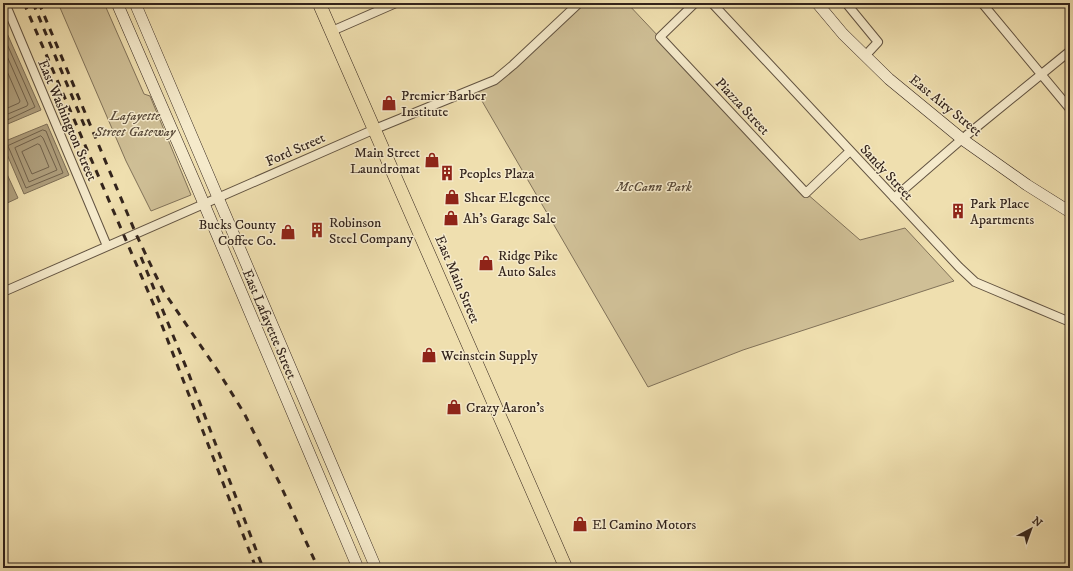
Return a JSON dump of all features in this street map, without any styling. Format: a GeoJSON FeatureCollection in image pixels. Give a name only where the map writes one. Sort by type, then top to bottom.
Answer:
{"type":"FeatureCollection","features":[{"type":"Feature","properties":{"kind":"main road","name":"East Main Street"},"geometry":{"type":"LineString","coordinates":[[319,3],[566,568]]}},
{"type":"Feature","properties":{"kind":"street","name":"East Washington Street"},"geometry":{"type":"LineString","coordinates":[[5,3],[107,246]]}},
{"type":"Feature","properties":{"kind":"street","name":"East Lafayette Street"},"geometry":{"type":"LineString","coordinates":[[117,3],[358,568]]}},
{"type":"Feature","properties":{"kind":"street","name":"East Lafayette Street"},"geometry":{"type":"LineString","coordinates":[[135,3],[376,568]]}},
{"type":"Feature","properties":{"kind":"street"},"geometry":{"type":"LineString","coordinates":[[332,31],[396,3]]}},
{"type":"Feature","properties":{"kind":"street","name":"Ford Street"},"geometry":{"type":"LineString","coordinates":[[3,292],[374,128],[495,80],[580,3]]}},
{"type":"Feature","properties":{"kind":"street","name":"Piazza Street"},"geometry":{"type":"LineString","coordinates":[[695,3],[660,37],[806,193],[850,151]]}},
{"type":"Feature","properties":{"kind":"street","name":"Sandy Street"},"geometry":{"type":"LineString","coordinates":[[712,3],[958,267],[975,282],[1070,322]]}},
{"type":"Feature","properties":{"kind":"street","name":"East Airy Street"},"geometry":{"type":"LineString","coordinates":[[817,3],[843,34],[889,79],[962,139],[1027,185],[1070,212]]}},
{"type":"Feature","properties":{"kind":"street"},"geometry":{"type":"LineString","coordinates":[[846,3],[878,42],[865,56]]}},
{"type":"Feature","properties":{"kind":"street"},"geometry":{"type":"LineString","coordinates":[[982,3],[1070,109]]}},
{"type":"Feature","properties":{"kind":"street"},"geometry":{"type":"LineString","coordinates":[[894,198],[962,139],[1070,51]]}},
{"type":"Feature","properties":{"kind":"green space","name":"Lafayette Street Gateway"},"geometry":{"type":"Polygon","coordinates":[[[58,3],[104,3],[144,94],[150,96],[191,195],[151,211],[126,161],[58,3]]]}},
{"type":"Feature","properties":{"kind":"green space","name":"McCann Park"},"geometry":{"type":"Polygon","coordinates":[[[579,3],[627,3],[806,193],[860,240],[905,228],[954,281],[743,350],[648,387],[475,89],[495,80],[579,3]]]}},
{"type":"Feature","properties":{"kind":"water"},"geometry":{"type":"Polygon","coordinates":[[[6,31],[41,110],[3,126],[3,32],[6,31]]]}},
{"type":"Feature","properties":{"kind":"water"},"geometry":{"type":"Polygon","coordinates":[[[47,124],[69,175],[24,194],[3,142],[47,124]]]}},
{"type":"Feature","properties":{"kind":"water"},"geometry":{"type":"Polygon","coordinates":[[[6,172],[18,198],[3,205],[3,173],[6,172]]]}},
{"type":"Feature","properties":{"kind":"railway"},"geometry":{"type":"LineString","coordinates":[[24,3],[156,310],[256,568]]}},
{"type":"Feature","properties":{"kind":"railway"},"geometry":{"type":"LineString","coordinates":[[33,3],[87,132]]}},
{"type":"Feature","properties":{"kind":"railway"},"geometry":{"type":"LineString","coordinates":[[39,3],[136,234],[155,274],[164,292],[218,371],[244,413],[280,484],[318,568]]}},
{"type":"Feature","properties":{"kind":"railway"},"geometry":{"type":"LineString","coordinates":[[141,257],[188,372],[263,568]]}},
{"type":"Feature","properties":{"kind":"place","name":"Premier Barber Institute"},"geometry":{"type":"Point","coordinates":[389,103]}},
{"type":"Feature","properties":{"kind":"place","name":"Main Street Laundromat"},"geometry":{"type":"Point","coordinates":[432,160]}},
{"type":"Feature","properties":{"kind":"place","name":"Peoples Plaza"},"geometry":{"type":"Point","coordinates":[447,173]}},
{"type":"Feature","properties":{"kind":"place","name":"Shear Elegence"},"geometry":{"type":"Point","coordinates":[452,197]}},
{"type":"Feature","properties":{"kind":"place","name":"Park Place Apartments"},"geometry":{"type":"Point","coordinates":[958,211]}},
{"type":"Feature","properties":{"kind":"place","name":"Ah's Garage Sale"},"geometry":{"type":"Point","coordinates":[451,218]}},
{"type":"Feature","properties":{"kind":"place","name":"Robinson Steel Company"},"geometry":{"type":"Point","coordinates":[317,230]}},
{"type":"Feature","properties":{"kind":"place","name":"Bucks County Coffee Co."},"geometry":{"type":"Point","coordinates":[288,232]}},
{"type":"Feature","properties":{"kind":"place","name":"Ridge Pike Auto Sales"},"geometry":{"type":"Point","coordinates":[486,263]}},
{"type":"Feature","properties":{"kind":"place","name":"Weinstein Supply"},"geometry":{"type":"Point","coordinates":[429,355]}},
{"type":"Feature","properties":{"kind":"place","name":"Crazy Aaron's"},"geometry":{"type":"Point","coordinates":[454,407]}},
{"type":"Feature","properties":{"kind":"place","name":"El Camino Motors"},"geometry":{"type":"Point","coordinates":[580,524]}}]}
